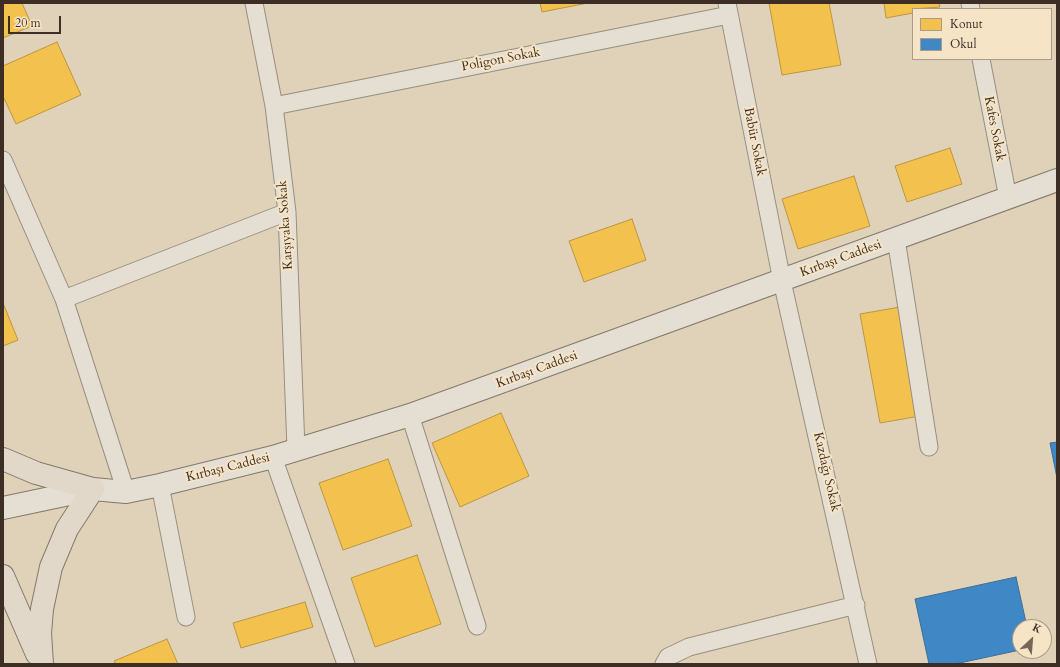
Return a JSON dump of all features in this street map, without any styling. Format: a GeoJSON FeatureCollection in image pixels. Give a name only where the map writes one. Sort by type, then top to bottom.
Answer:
{"type":"FeatureCollection","features":[{"type":"Feature","properties":{"kind":"main road"},"geometry":{"type":"LineString","coordinates":[[3,459],[36,473],[93,489],[67,529],[51,567],[42,609],[40,633],[42,664]]}},
{"type":"Feature","properties":{"kind":"main road"},"geometry":{"type":"LineString","coordinates":[[3,576],[42,664]]}},
{"type":"Feature","properties":{"kind":"street","name":"Karşıyaka Sokak"},"geometry":{"type":"LineString","coordinates":[[254,3],[274,106],[287,212],[296,449]]}},
{"type":"Feature","properties":{"kind":"street","name":"Poligon Sokak"},"geometry":{"type":"LineString","coordinates":[[274,106],[728,9]]}},
{"type":"Feature","properties":{"kind":"street","name":"Babür Sokak"},"geometry":{"type":"LineString","coordinates":[[728,9],[782,281]]}},
{"type":"Feature","properties":{"kind":"street","name":"Kafes Sokak"},"geometry":{"type":"LineString","coordinates":[[981,60],[1008,198]]}},
{"type":"Feature","properties":{"kind":"street"},"geometry":{"type":"LineString","coordinates":[[3,160],[64,298],[126,492]]}},
{"type":"Feature","properties":{"kind":"street","name":"Kırbaşı Caddesi"},"geometry":{"type":"LineString","coordinates":[[3,508],[93,489],[126,492],[160,485],[273,456],[410,415],[1057,180]]}},
{"type":"Feature","properties":{"kind":"street"},"geometry":{"type":"LineString","coordinates":[[64,298],[287,212]]}},
{"type":"Feature","properties":{"kind":"street"},"geometry":{"type":"LineString","coordinates":[[896,239],[929,447]]}},
{"type":"Feature","properties":{"kind":"street","name":"Kazdağı Sokak"},"geometry":{"type":"LineString","coordinates":[[782,281],[856,605],[868,664]]}},
{"type":"Feature","properties":{"kind":"street"},"geometry":{"type":"LineString","coordinates":[[410,415],[477,626]]}},
{"type":"Feature","properties":{"kind":"street"},"geometry":{"type":"LineString","coordinates":[[273,456],[346,664]]}},
{"type":"Feature","properties":{"kind":"street"},"geometry":{"type":"LineString","coordinates":[[160,485],[186,617]]}},
{"type":"Feature","properties":{"kind":"street"},"geometry":{"type":"LineString","coordinates":[[664,664],[668,657],[689,647],[856,605]]}},
{"type":"Feature","properties":{"kind":"building: Konut"},"geometry":{"type":"Polygon","coordinates":[[[3,3],[22,3],[32,26],[3,38],[3,3]]]}},
{"type":"Feature","properties":{"kind":"building: Konut"},"geometry":{"type":"Polygon","coordinates":[[[540,3],[588,3],[542,12],[540,3]]]}},
{"type":"Feature","properties":{"kind":"building: Konut"},"geometry":{"type":"Polygon","coordinates":[[[769,3],[829,3],[841,65],[782,75],[769,3]]]}},
{"type":"Feature","properties":{"kind":"building: Konut"},"geometry":{"type":"Polygon","coordinates":[[[884,3],[939,3],[940,7],[912,8],[912,13],[886,18],[884,3]]]}},
{"type":"Feature","properties":{"kind":"building: Konut"},"geometry":{"type":"Polygon","coordinates":[[[57,42],[81,95],[16,124],[3,96],[3,66],[57,42]]]}},
{"type":"Feature","properties":{"kind":"building: Konut"},"geometry":{"type":"Polygon","coordinates":[[[950,148],[962,184],[907,202],[895,166],[950,148]]]}},
{"type":"Feature","properties":{"kind":"building: Konut"},"geometry":{"type":"Polygon","coordinates":[[[854,176],[870,226],[798,249],[782,199],[854,176]]]}},
{"type":"Feature","properties":{"kind":"building: Konut"},"geometry":{"type":"Polygon","coordinates":[[[632,219],[646,260],[584,282],[569,241],[632,219]]]}},
{"type":"Feature","properties":{"kind":"building: Konut"},"geometry":{"type":"Polygon","coordinates":[[[3,303],[18,340],[3,346],[3,303]]]}},
{"type":"Feature","properties":{"kind":"building: Konut"},"geometry":{"type":"Polygon","coordinates":[[[900,307],[920,416],[880,423],[860,314],[900,307]]]}},
{"type":"Feature","properties":{"kind":"building: Konut"},"geometry":{"type":"Polygon","coordinates":[[[501,413],[529,476],[460,507],[432,443],[501,413]]]}},
{"type":"Feature","properties":{"kind":"building: Konut"},"geometry":{"type":"Polygon","coordinates":[[[388,459],[412,526],[343,550],[319,483],[388,459]]]}},
{"type":"Feature","properties":{"kind":"building: Konut"},"geometry":{"type":"Polygon","coordinates":[[[417,555],[441,624],[375,647],[351,578],[417,555]]]}},
{"type":"Feature","properties":{"kind":"building: Konut"},"geometry":{"type":"Polygon","coordinates":[[[305,602],[313,627],[241,648],[233,623],[305,602]]]}},
{"type":"Feature","properties":{"kind":"building: Konut"},"geometry":{"type":"Polygon","coordinates":[[[167,639],[178,664],[116,664],[114,661],[167,639]]]}},
{"type":"Feature","properties":{"kind":"building: Okul"},"geometry":{"type":"Polygon","coordinates":[[[1057,442],[1057,478],[1050,443],[1057,442]]]}},
{"type":"Feature","properties":{"kind":"building: Okul"},"geometry":{"type":"Polygon","coordinates":[[[1016,577],[1025,619],[1012,619],[1012,652],[955,664],[929,664],[915,599],[1016,577]]]}}]}
